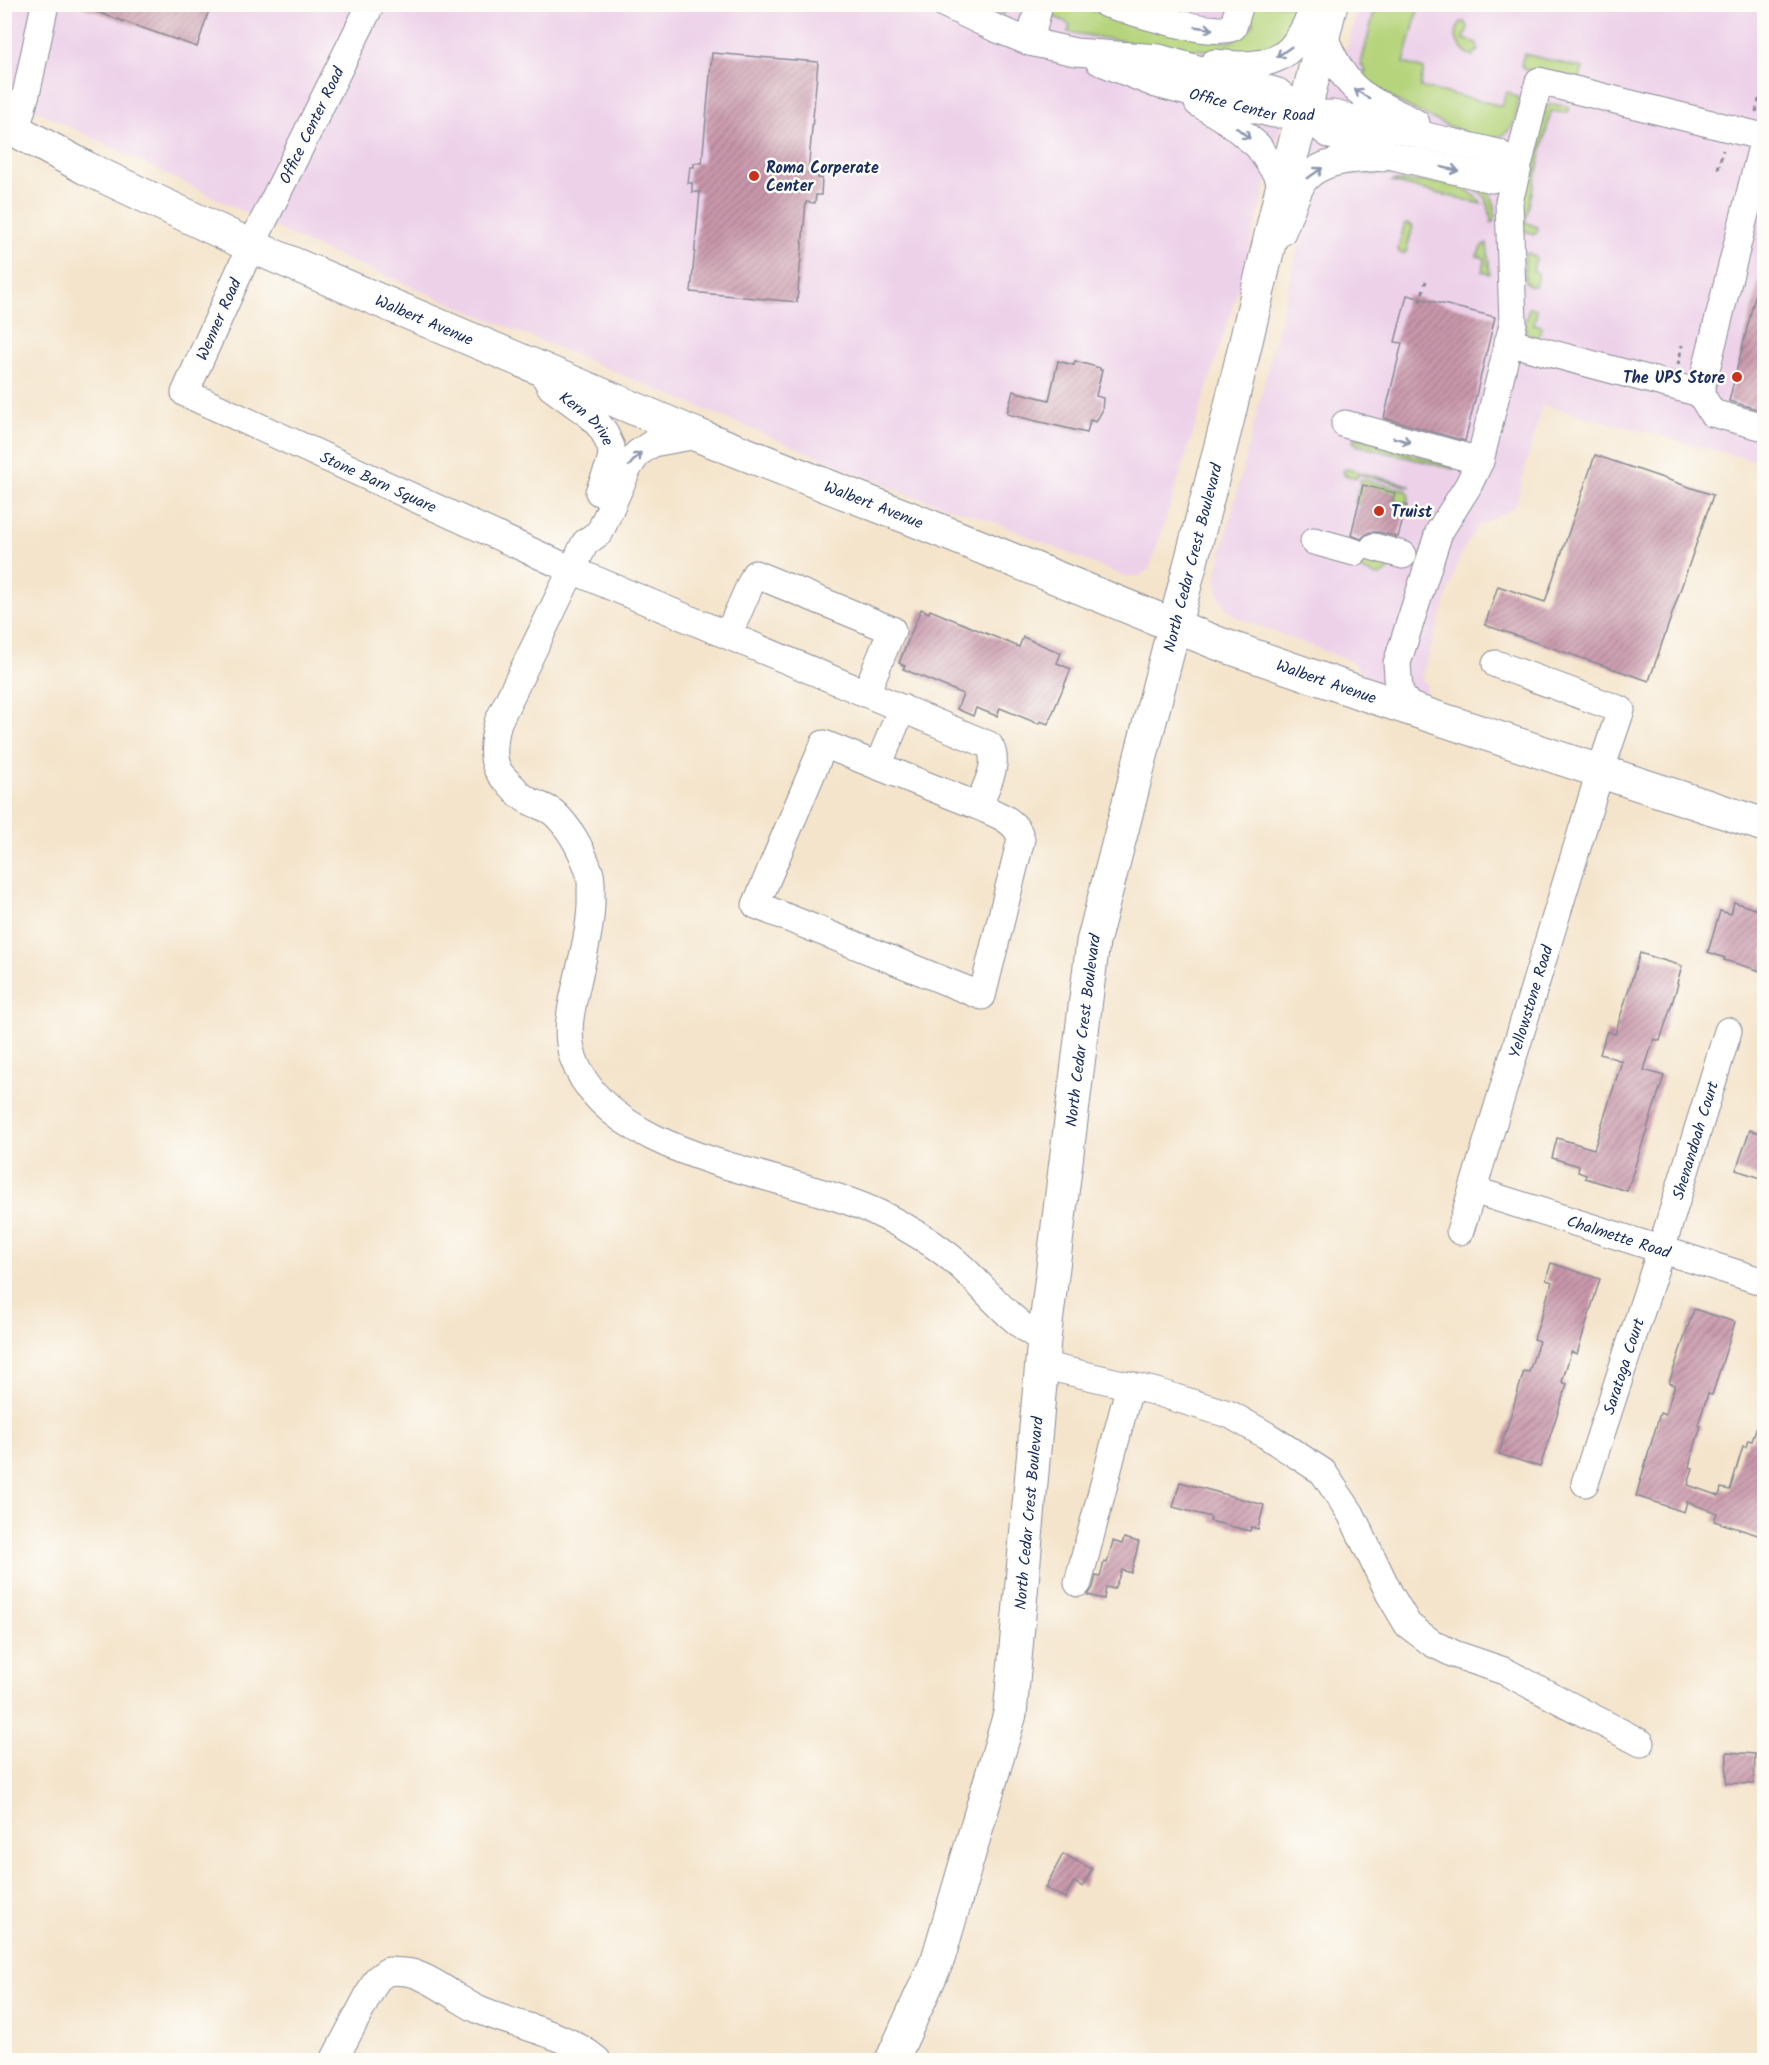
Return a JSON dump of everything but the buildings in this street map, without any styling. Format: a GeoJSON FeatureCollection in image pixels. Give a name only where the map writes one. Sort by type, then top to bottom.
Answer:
{"type":"FeatureCollection","features":[{"type":"Feature","properties":{"kind":"main road","name":"North Cedar Crest Boulevard"},"geometry":{"type":"LineString","coordinates":[[892,2061],[938,1959],[1010,1714],[1043,1353],[1093,942],[1262,280],[1283,184],[1304,113],[1323,14]]}},
{"type":"Feature","properties":{"kind":"main road","name":"Walbert Avenue"},"geometry":{"type":"LineString","coordinates":[[10,127],[86,168],[251,246],[697,435],[912,519],[1217,643],[1358,692],[1764,825]]}},
{"type":"Feature","properties":{"kind":"street"},"geometry":{"type":"LineString","coordinates":[[10,127],[27,90],[45,4]]}},
{"type":"Feature","properties":{"kind":"street","name":"Office Center Road"},"geometry":{"type":"LineString","coordinates":[[251,246],[371,4]]}},
{"type":"Feature","properties":{"kind":"street","name":"Office Center Road"},"geometry":{"type":"LineString","coordinates":[[945,4],[1030,42],[1157,71],[1273,114],[1333,114],[1451,141]]}},
{"type":"Feature","properties":{"kind":"street"},"geometry":{"type":"LineString","coordinates":[[1030,42],[1040,4]]}},
{"type":"Feature","properties":{"kind":"street"},"geometry":{"type":"LineString","coordinates":[[1106,4],[1199,28],[1222,31],[1233,27],[1240,4]]}},
{"type":"Feature","properties":{"kind":"street"},"geometry":{"type":"LineString","coordinates":[[1157,71],[1255,64],[1274,59],[1290,50],[1323,14]]}},
{"type":"Feature","properties":{"kind":"street"},"geometry":{"type":"LineString","coordinates":[[1323,14],[1338,69],[1356,91],[1451,141],[1498,153],[1517,171]]}},
{"type":"Feature","properties":{"kind":"street"},"geometry":{"type":"LineString","coordinates":[[1157,71],[1258,146],[1283,184]]}},
{"type":"Feature","properties":{"kind":"street"},"geometry":{"type":"LineString","coordinates":[[1416,711],[1406,702],[1399,690],[1397,663],[1439,532],[1468,486],[1480,461],[1513,324],[1509,202],[1539,81],[1764,137],[1700,393]]}},
{"type":"Feature","properties":{"kind":"street"},"geometry":{"type":"LineString","coordinates":[[1304,113],[1328,134],[1393,156],[1492,178],[1517,171]]}},
{"type":"Feature","properties":{"kind":"street"},"geometry":{"type":"LineString","coordinates":[[1262,280],[1304,180],[1321,168],[1335,162],[1393,156]]}},
{"type":"Feature","properties":{"kind":"street","name":"Wenner Road"},"geometry":{"type":"LineString","coordinates":[[185,393],[251,246]]}},
{"type":"Feature","properties":{"kind":"street"},"geometry":{"type":"LineString","coordinates":[[1508,342],[1700,393],[1712,413],[1764,427]]}},
{"type":"Feature","properties":{"kind":"street","name":"Kern Drive"},"geometry":{"type":"LineString","coordinates":[[539,368],[551,387],[591,416],[603,430],[612,455],[584,524],[585,543],[498,722],[492,744],[498,771],[524,799],[554,813],[576,842],[591,874],[589,925],[570,1013],[568,1034],[573,1056],[582,1078],[597,1098],[632,1125],[683,1150],[851,1202],[883,1215],[918,1235],[955,1261],[1027,1331],[1043,1353],[1130,1385],[1231,1415],[1266,1435],[1323,1472],[1351,1514],[1389,1593],[1408,1625],[1432,1643],[1454,1654],[1504,1671],[1641,1743]]}},
{"type":"Feature","properties":{"kind":"street","name":"Stone Barn Square"},"geometry":{"type":"LineString","coordinates":[[185,393],[573,570],[989,745],[994,752],[993,768],[978,806]]}},
{"type":"Feature","properties":{"kind":"street"},"geometry":{"type":"LineString","coordinates":[[1345,424],[1480,461]]}},
{"type":"Feature","properties":{"kind":"street","name":"Kern Drive"},"geometry":{"type":"LineString","coordinates":[[585,543],[600,532],[627,468],[638,453],[653,443],[697,435]]}},
{"type":"Feature","properties":{"kind":"street"},"geometry":{"type":"LineString","coordinates":[[1316,537],[1402,560]]}},
{"type":"Feature","properties":{"kind":"street"},"geometry":{"type":"LineString","coordinates":[[728,635],[755,574],[892,630],[866,693]]}},
{"type":"Feature","properties":{"kind":"street"},"geometry":{"type":"LineString","coordinates":[[1358,692],[1397,663]]}},
{"type":"Feature","properties":{"kind":"street","name":"Yellowstone Road"},"geometry":{"type":"LineString","coordinates":[[1460,1231],[1621,710],[1496,664]]}},
{"type":"Feature","properties":{"kind":"street"},"geometry":{"type":"LineString","coordinates":[[878,766],[902,708]]}},
{"type":"Feature","properties":{"kind":"street"},"geometry":{"type":"LineString","coordinates":[[824,744],[978,806],[1011,821],[1019,830],[1021,839],[982,996],[756,905],[824,744]]}},
{"type":"Feature","properties":{"kind":"street","name":"Shenandoah Court"},"geometry":{"type":"LineString","coordinates":[[1661,1250],[1728,1031]]}},
{"type":"Feature","properties":{"kind":"street","name":"Chalmette Road"},"geometry":{"type":"LineString","coordinates":[[1473,1190],[1764,1282]]}},
{"type":"Feature","properties":{"kind":"street","name":"Saratoga Court"},"geometry":{"type":"LineString","coordinates":[[1585,1483],[1661,1250]]}},
{"type":"Feature","properties":{"kind":"street"},"geometry":{"type":"LineString","coordinates":[[1078,1582],[1130,1385]]}},
{"type":"Feature","properties":{"kind":"street"},"geometry":{"type":"LineString","coordinates":[[334,2061],[377,1979],[388,1971],[413,1973],[428,1979],[478,2010],[584,2049],[597,2061]]}},
{"type":"Feature","properties":{"kind":"path"},"geometry":{"type":"LineString","coordinates":[[1718,169],[1723,149]]}},
{"type":"Feature","properties":{"kind":"path"},"geometry":{"type":"LineString","coordinates":[[1420,302],[1426,281]]}},
{"type":"Feature","properties":{"kind":"path"},"geometry":{"type":"LineString","coordinates":[[1678,366],[1683,345]]}},
{"type":"Feature","properties":{"kind":"shaded area"},"geometry":{"type":"Polygon","coordinates":[[[80,4],[1302,5],[1298,21],[1297,63],[1246,264],[1149,569],[1139,576],[1123,576],[987,519],[912,496],[309,244],[5,95],[4,5],[71,5],[78,8],[80,4]]]}},
{"type":"Feature","properties":{"kind":"shaded area"},"geometry":{"type":"Polygon","coordinates":[[[1358,5],[1764,5],[1764,463],[1542,405],[1515,507],[1478,526],[1461,553],[1421,678],[1427,686],[1421,703],[1374,684],[1350,661],[1236,617],[1220,598],[1216,585],[1217,571],[1310,199],[1310,155],[1330,79],[1348,44],[1358,5]]]}},
{"type":"Feature","properties":{"kind":"green space"},"geometry":{"type":"Polygon","coordinates":[[[977,5],[1014,5],[1006,9],[1003,15],[977,5]]]}},
{"type":"Feature","properties":{"kind":"green space"},"geometry":{"type":"Polygon","coordinates":[[[1057,5],[1069,5],[1227,42],[1237,39],[1243,26],[1251,27],[1254,24],[1251,16],[1246,13],[1246,5],[1302,5],[1298,21],[1273,49],[1270,45],[1266,47],[1264,53],[1162,48],[1068,32],[1070,26],[1068,24],[1060,19],[1049,17],[1050,12],[1057,5]]]}},
{"type":"Feature","properties":{"kind":"green space"},"geometry":{"type":"Polygon","coordinates":[[[1376,5],[1419,5],[1404,63],[1424,69],[1420,87],[1502,106],[1506,93],[1509,92],[1518,98],[1516,116],[1508,130],[1502,136],[1495,138],[1483,137],[1450,127],[1368,86],[1359,79],[1366,71],[1361,64],[1376,5]]]}},
{"type":"Feature","properties":{"kind":"green space"},"geometry":{"type":"Polygon","coordinates":[[[1461,22],[1465,22],[1468,27],[1464,39],[1477,43],[1478,50],[1472,56],[1463,50],[1456,37],[1461,22]]]}},
{"type":"Feature","properties":{"kind":"green space"},"geometry":{"type":"Polygon","coordinates":[[[1524,54],[1583,68],[1579,80],[1524,69],[1521,65],[1524,54]]]}},
{"type":"Feature","properties":{"kind":"green space"},"geometry":{"type":"Polygon","coordinates":[[[1551,104],[1567,106],[1569,109],[1566,113],[1551,111],[1525,222],[1537,227],[1538,231],[1534,235],[1522,227],[1520,208],[1546,107],[1551,104]]]}},
{"type":"Feature","properties":{"kind":"green space"},"geometry":{"type":"Polygon","coordinates":[[[1348,169],[1435,177],[1478,185],[1492,197],[1495,220],[1491,223],[1489,207],[1481,193],[1456,182],[1418,177],[1348,173],[1348,169]]]}},
{"type":"Feature","properties":{"kind":"green space"},"geometry":{"type":"Polygon","coordinates":[[[1392,182],[1442,183],[1454,186],[1475,196],[1482,204],[1392,182]]]}},
{"type":"Feature","properties":{"kind":"green space"},"geometry":{"type":"Polygon","coordinates":[[[1407,223],[1413,226],[1406,252],[1403,254],[1398,249],[1404,226],[1407,223]]]}},
{"type":"Feature","properties":{"kind":"green space"},"geometry":{"type":"Polygon","coordinates":[[[1487,244],[1490,274],[1482,272],[1485,258],[1477,256],[1482,246],[1487,244]]]}},
{"type":"Feature","properties":{"kind":"green space"},"geometry":{"type":"Polygon","coordinates":[[[1527,253],[1536,258],[1533,271],[1538,273],[1535,286],[1525,282],[1524,258],[1527,253]]]}},
{"type":"Feature","properties":{"kind":"green space"},"geometry":{"type":"Polygon","coordinates":[[[1529,308],[1537,309],[1534,324],[1542,326],[1537,339],[1526,334],[1525,323],[1529,308]]]}},
{"type":"Feature","properties":{"kind":"green space"},"geometry":{"type":"Polygon","coordinates":[[[1355,437],[1456,467],[1453,469],[1357,445],[1353,441],[1355,437]]]}},
{"type":"Feature","properties":{"kind":"green space"},"geometry":{"type":"Polygon","coordinates":[[[1347,469],[1411,487],[1358,474],[1357,478],[1344,475],[1343,470],[1347,469]]]}},
{"type":"Feature","properties":{"kind":"green space"},"geometry":{"type":"Polygon","coordinates":[[[1361,479],[1406,490],[1409,494],[1407,505],[1393,502],[1395,493],[1364,485],[1359,504],[1355,503],[1361,479]]]}},
{"type":"Feature","properties":{"kind":"green space"},"geometry":{"type":"Polygon","coordinates":[[[1325,549],[1386,565],[1389,570],[1381,576],[1374,575],[1324,554],[1325,549]]]}},
{"type":"Feature","properties":{"kind":"place","name":"Roma Corperate Center"},"geometry":{"type":"Point","coordinates":[754,176]}},
{"type":"Feature","properties":{"kind":"place","name":"The UPS Store"},"geometry":{"type":"Point","coordinates":[1737,377]}},
{"type":"Feature","properties":{"kind":"place","name":"Truist"},"geometry":{"type":"Point","coordinates":[1379,511]}}]}
